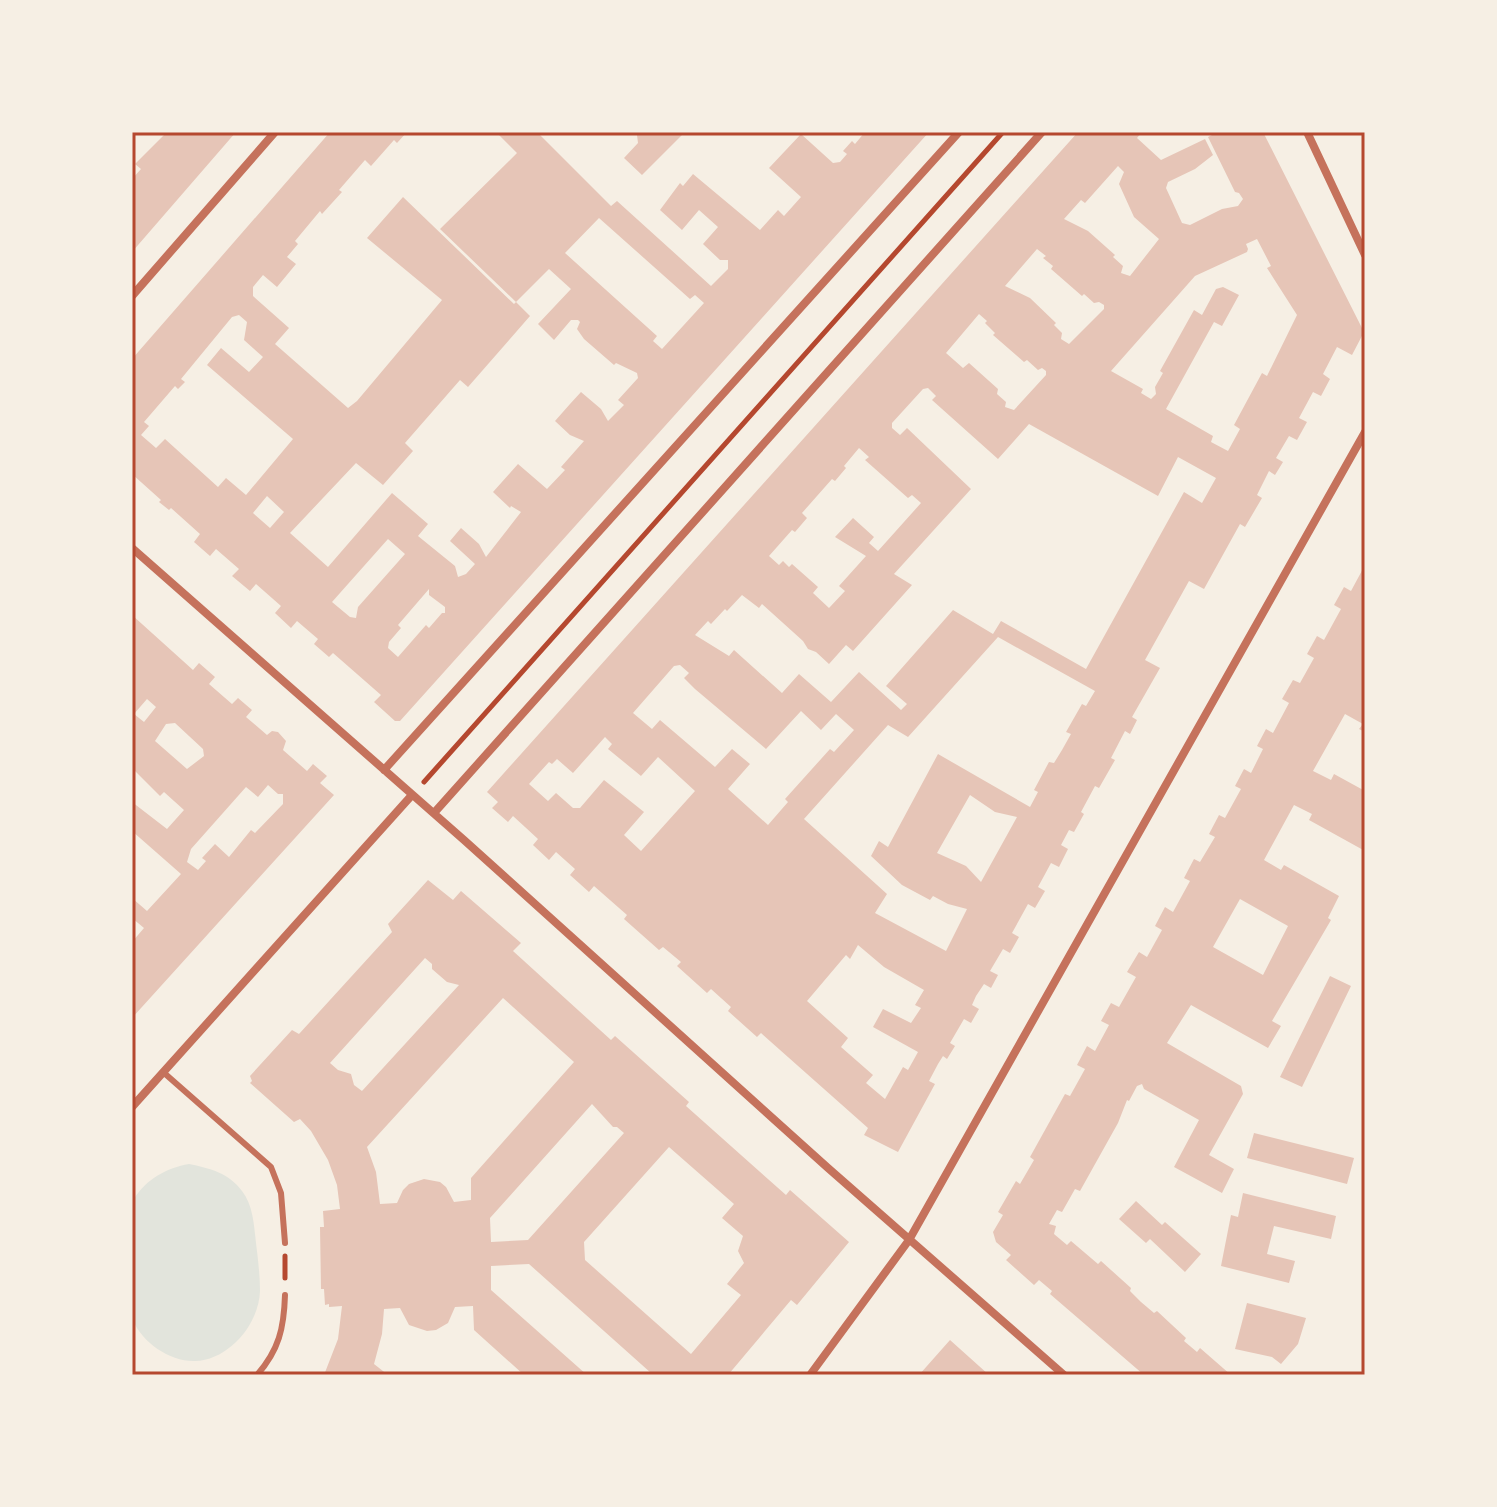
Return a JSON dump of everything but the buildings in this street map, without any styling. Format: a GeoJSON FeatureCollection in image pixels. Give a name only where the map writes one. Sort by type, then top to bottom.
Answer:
{"type":"FeatureCollection","features":[{"type":"Feature","properties":{"kind":"street"},"geometry":{"type":"LineString","coordinates":[[132,296],[275,132]]}},
{"type":"Feature","properties":{"kind":"street"},"geometry":{"type":"LineString","coordinates":[[384,770],[959,132]]}},
{"type":"Feature","properties":{"kind":"street"},"geometry":{"type":"LineString","coordinates":[[434,813],[1042,132]]}},
{"type":"Feature","properties":{"kind":"street"},"geometry":{"type":"LineString","coordinates":[[1307,132],[1365,255]]}},
{"type":"Feature","properties":{"kind":"street"},"geometry":{"type":"LineString","coordinates":[[810,1375],[909,1240],[1365,432]]}},
{"type":"Feature","properties":{"kind":"street"},"geometry":{"type":"LineString","coordinates":[[132,548],[1064,1375]]}},
{"type":"Feature","properties":{"kind":"street"},"geometry":{"type":"LineString","coordinates":[[132,1107],[412,795]]}},
{"type":"Feature","properties":{"kind":"lane"},"geometry":{"type":"LineString","coordinates":[[163,1072],[271,1167],[281,1193],[285,1243]]}},
{"type":"Feature","properties":{"kind":"lane"},"geometry":{"type":"LineString","coordinates":[[257,1375],[270,1360],[280,1340],[285,1295]]}},
{"type":"Feature","properties":{"kind":"path"},"geometry":{"type":"LineString","coordinates":[[412,795],[1003,132]]}},
{"type":"Feature","properties":{"kind":"path"},"geometry":{"type":"LineString","coordinates":[[285,1243],[285,1295]]}},
{"type":"Feature","properties":{"kind":"shaded area"},"geometry":{"type":"Polygon","coordinates":[[[189,1164],[225,1176],[246,1197],[254,1222],[260,1285],[254,1316],[240,1338],[219,1354],[195,1361],[176,1358],[158,1350],[137,1328],[131,1306],[131,1216],[134,1199],[158,1176],[189,1164]]]}}]}
